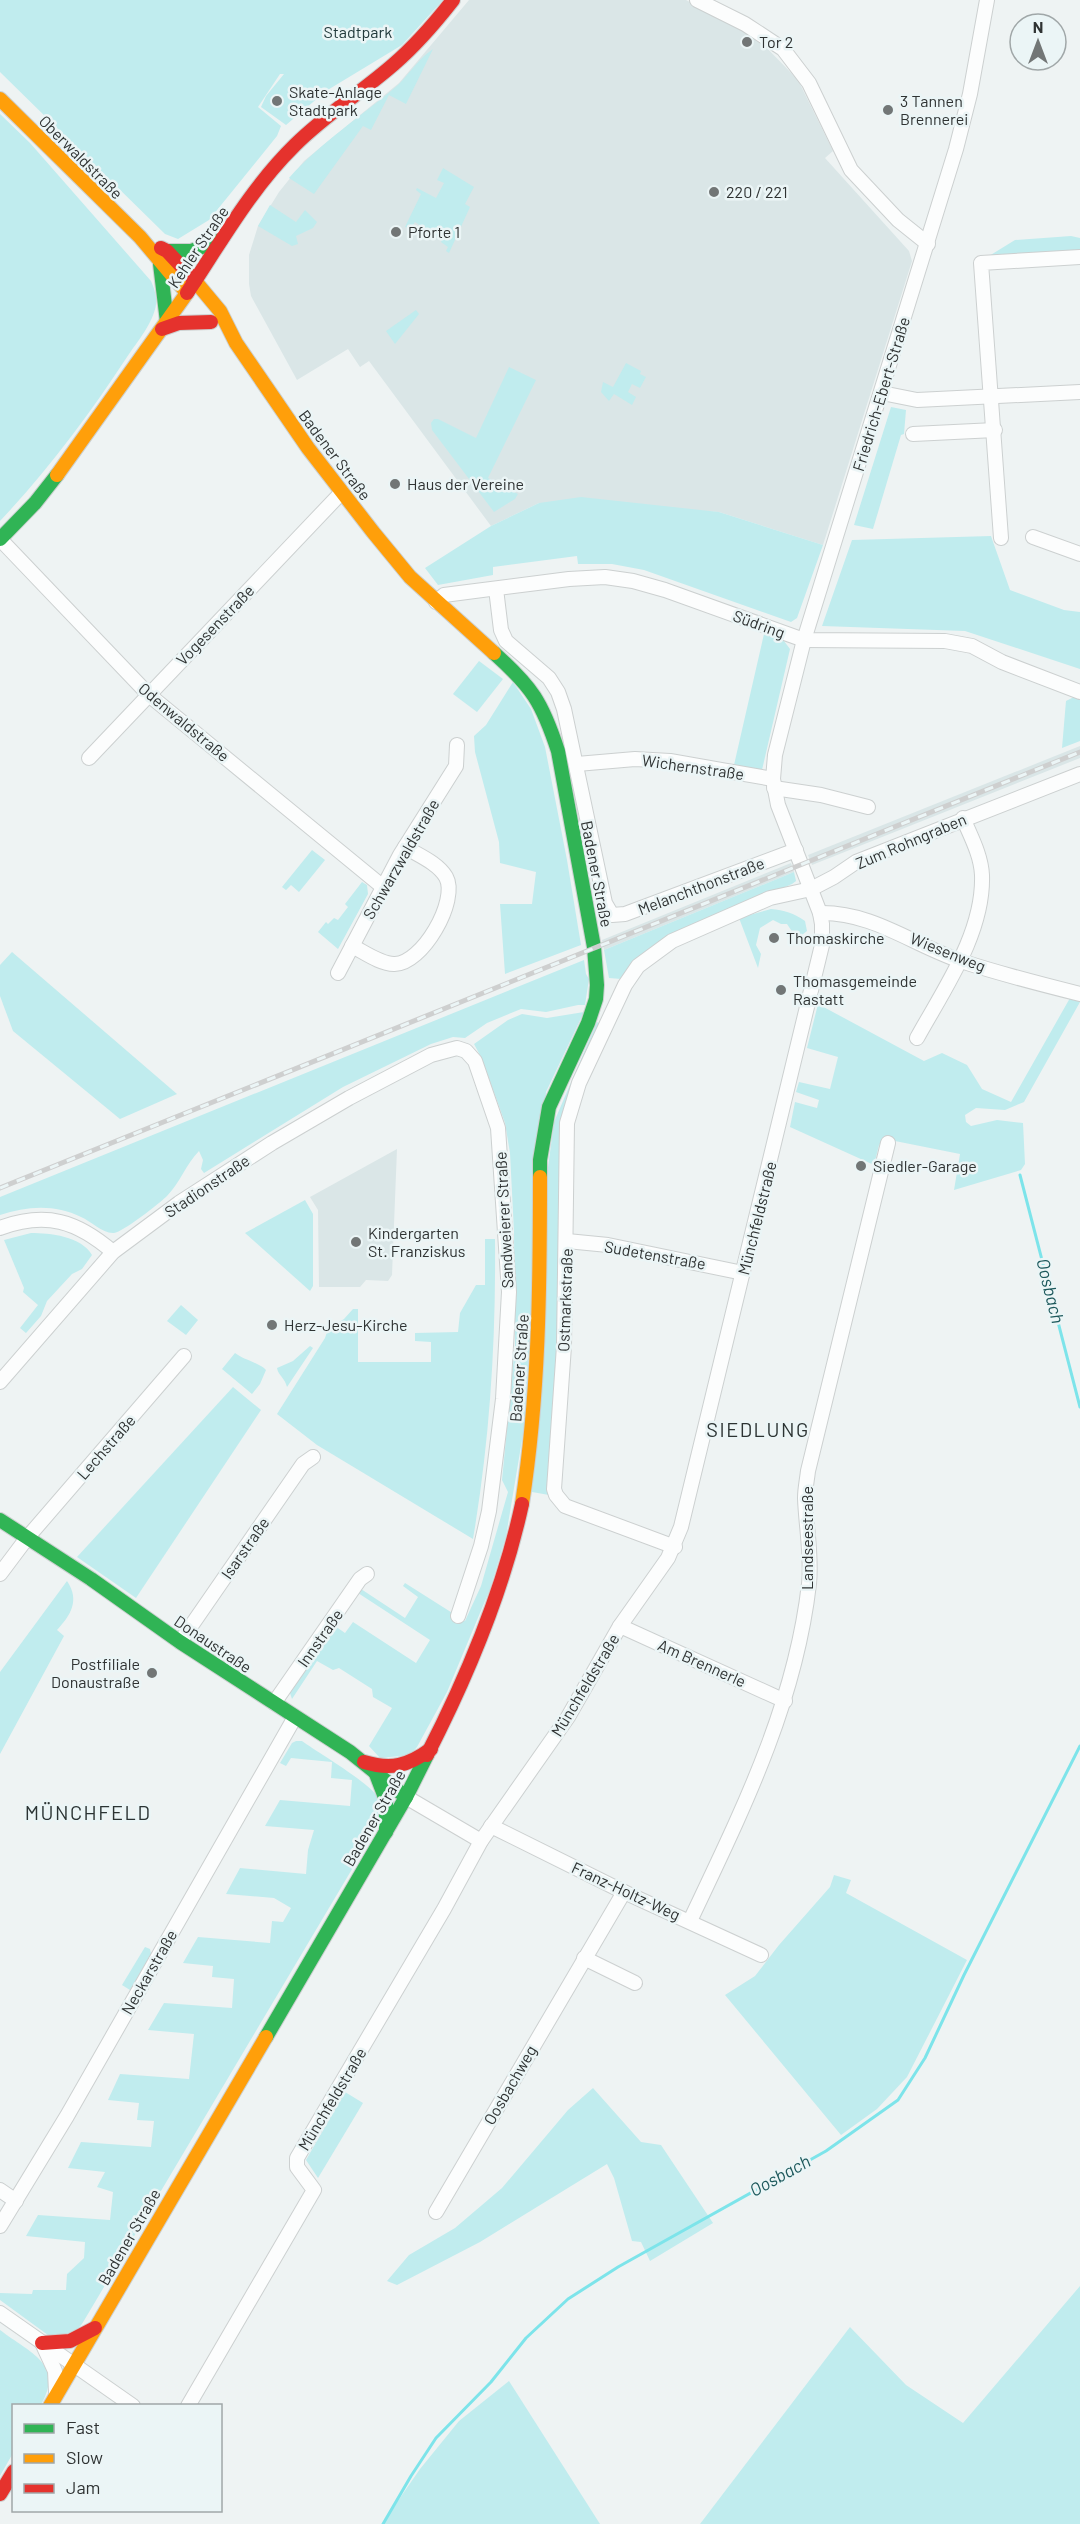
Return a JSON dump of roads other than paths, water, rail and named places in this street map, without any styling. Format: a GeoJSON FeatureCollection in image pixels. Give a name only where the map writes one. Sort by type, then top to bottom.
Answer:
{"type":"FeatureCollection","features":[{"type":"Feature","properties":{"kind":"main road","name":"Kehler Straße"},"geometry":{"type":"LineString","coordinates":[[0,539],[35,503],[72,456],[262,182],[292,147],[319,122],[400,58],[453,0]]}},
{"type":"Feature","properties":{"kind":"main road","name":"Oberwaldstraße"},"geometry":{"type":"LineString","coordinates":[[0,99],[140,237],[195,281]]}},
{"type":"Feature","properties":{"kind":"main road"},"geometry":{"type":"LineString","coordinates":[[213,254],[216,316],[164,326],[164,257],[191,251],[221,240]]}},
{"type":"Feature","properties":{"kind":"main road","name":"Oberwaldstraße"},"geometry":{"type":"LineString","coordinates":[[164,257],[187,293]]}},
{"type":"Feature","properties":{"kind":"main road","name":"Badener Straße"},"geometry":{"type":"LineString","coordinates":[[53,2400],[406,1797],[479,1647],[496,1599],[518,1519],[526,1475],[536,1384],[540,1160],[543,1132],[555,1091],[588,1023],[596,999],[597,985],[594,946],[558,752],[548,720],[534,693],[514,671],[436,603],[408,574],[303,440],[216,316],[195,281]]}},
{"type":"Feature","properties":{"kind":"main road","name":"Badener Straße"},"geometry":{"type":"LineString","coordinates":[[187,293],[216,316]]}},
{"type":"Feature","properties":{"kind":"main road","name":"Donaustraße"},"geometry":{"type":"LineString","coordinates":[[0,1520],[91,1579],[180,1642],[364,1762],[406,1797]]}},
{"type":"Feature","properties":{"kind":"main road"},"geometry":{"type":"LineString","coordinates":[[364,1762],[384,1769],[401,1767],[416,1760],[431,1748]]}},
{"type":"Feature","properties":{"kind":"main road"},"geometry":{"type":"LineString","coordinates":[[375,1772],[386,1800],[386,1832]]}},
{"type":"Feature","properties":{"kind":"main road"},"geometry":{"type":"LineString","coordinates":[[42,2343],[71,2342],[95,2328]]}},
{"type":"Feature","properties":{"kind":"main road"},"geometry":{"type":"LineString","coordinates":[[0,2494],[12,2474]]}},
{"type":"Feature","properties":{"kind":"street"},"geometry":{"type":"LineString","coordinates":[[697,0],[745,24],[783,49],[809,83],[851,170],[898,220],[928,244]]}},
{"type":"Feature","properties":{"kind":"street","name":"Friedrich-Ebert-Straße"},"geometry":{"type":"LineString","coordinates":[[811,889],[778,805],[774,783],[776,755],[804,640],[928,244],[970,94],[987,0]]}},
{"type":"Feature","properties":{"kind":"street"},"geometry":{"type":"LineString","coordinates":[[1001,538],[981,263],[1080,257]]}},
{"type":"Feature","properties":{"kind":"street"},"geometry":{"type":"LineString","coordinates":[[882,393],[917,400],[1080,392]]}},
{"type":"Feature","properties":{"kind":"street"},"geometry":{"type":"LineString","coordinates":[[913,434],[994,430]]}},
{"type":"Feature","properties":{"kind":"street","name":"Vogesenstraße"},"geometry":{"type":"LineString","coordinates":[[89,758],[342,492]]}},
{"type":"Feature","properties":{"kind":"street"},"geometry":{"type":"LineString","coordinates":[[1032,537],[1080,554]]}},
{"type":"Feature","properties":{"kind":"street","name":"Odenwaldstraße"},"geometry":{"type":"LineString","coordinates":[[0,539],[149,695],[383,887]]}},
{"type":"Feature","properties":{"kind":"street","name":"Südring"},"geometry":{"type":"LineString","coordinates":[[436,603],[444,595],[569,579],[605,577],[633,581],[665,590],[804,640],[945,641],[972,646],[1002,662],[1080,693]]}},
{"type":"Feature","properties":{"kind":"street"},"geometry":{"type":"LineString","coordinates":[[496,589],[501,630],[506,640],[549,678],[558,692],[577,764]]}},
{"type":"Feature","properties":{"kind":"street","name":"Schwarzwaldstraße"},"geometry":{"type":"LineString","coordinates":[[338,973],[405,847],[456,766],[457,745]]}},
{"type":"Feature","properties":{"kind":"street","name":"Wichernstraße"},"geometry":{"type":"LineString","coordinates":[[577,764],[635,759],[670,761],[774,783]]}},
{"type":"Feature","properties":{"kind":"street","name":"Melanchthonstraße"},"geometry":{"type":"LineString","coordinates":[[577,764],[608,910],[612,915],[626,914],[795,850]]}},
{"type":"Feature","properties":{"kind":"street","name":"Zum Rohngraben"},"geometry":{"type":"LineString","coordinates":[[625,985],[638,966],[672,941],[770,898],[811,889],[856,862],[963,818],[1080,774]]}},
{"type":"Feature","properties":{"kind":"street"},"geometry":{"type":"LineString","coordinates":[[774,783],[868,807]]}},
{"type":"Feature","properties":{"kind":"street"},"geometry":{"type":"LineString","coordinates":[[917,1038],[959,960],[981,903],[982,874],[979,855],[963,818]]}},
{"type":"Feature","properties":{"kind":"street"},"geometry":{"type":"LineString","coordinates":[[352,946],[384,962],[404,963],[419,951],[438,924],[447,898],[447,878],[441,870],[405,847]]}},
{"type":"Feature","properties":{"kind":"street","name":"Münchfeldstraße"},"geometry":{"type":"LineString","coordinates":[[189,2404],[314,2190],[297,2167],[297,2158],[447,1904],[481,1841],[568,1717],[620,1626],[675,1546],[819,957],[822,930],[820,914],[811,889]]}},
{"type":"Feature","properties":{"kind":"street","name":"Wiesenweg"},"geometry":{"type":"LineString","coordinates":[[820,914],[847,914],[888,927],[959,960],[1079,991]]}},
{"type":"Feature","properties":{"kind":"street","name":"Ostmarkstraße"},"geometry":{"type":"LineString","coordinates":[[625,985],[579,1083],[567,1123],[563,1392],[554,1484],[556,1495],[565,1506],[675,1546]]}},
{"type":"Feature","properties":{"kind":"street","name":"Stadionstraße"},"geometry":{"type":"LineString","coordinates":[[0,1382],[113,1252],[179,1203],[310,1120],[431,1055],[457,1048]]}},
{"type":"Feature","properties":{"kind":"street","name":"Sandweierer Straße"},"geometry":{"type":"LineString","coordinates":[[457,1048],[466,1051],[475,1061],[498,1128],[509,1292],[503,1399],[489,1511],[481,1546],[458,1616]]}},
{"type":"Feature","properties":{"kind":"street","name":"Landseestraße"},"geometry":{"type":"LineString","coordinates":[[690,1921],[756,1780],[784,1701],[798,1645],[809,1583],[810,1558],[805,1498],[808,1471],[888,1143]]}},
{"type":"Feature","properties":{"kind":"street"},"geometry":{"type":"LineString","coordinates":[[0,1228],[16,1222],[38,1219],[56,1220],[77,1226],[96,1237],[113,1252]]}},
{"type":"Feature","properties":{"kind":"street","name":"Sudetenstraße"},"geometry":{"type":"LineString","coordinates":[[567,1241],[629,1249],[743,1273]]}},
{"type":"Feature","properties":{"kind":"street","name":"Lechstraße"},"geometry":{"type":"LineString","coordinates":[[0,1574],[27,1538],[184,1356]]}},
{"type":"Feature","properties":{"kind":"street","name":"Isarstraße"},"geometry":{"type":"LineString","coordinates":[[180,1642],[303,1464],[313,1457]]}},
{"type":"Feature","properties":{"kind":"street","name":"Innstraße"},"geometry":{"type":"LineString","coordinates":[[274,1703],[360,1580],[367,1574]]}},
{"type":"Feature","properties":{"kind":"street","name":"Am Brennerle"},"geometry":{"type":"LineString","coordinates":[[620,1626],[784,1701]]}},
{"type":"Feature","properties":{"kind":"street","name":"Neckarstraße"},"geometry":{"type":"LineString","coordinates":[[0,2226],[295,1717]]}},
{"type":"Feature","properties":{"kind":"street"},"geometry":{"type":"LineString","coordinates":[[406,1797],[481,1841]]}},
{"type":"Feature","properties":{"kind":"street","name":"Franz-Holtz-Weg"},"geometry":{"type":"LineString","coordinates":[[491,1826],[624,1892],[761,1955]]}},
{"type":"Feature","properties":{"kind":"street","name":"Oosbachweg"},"geometry":{"type":"LineString","coordinates":[[436,2212],[624,1892]]}},
{"type":"Feature","properties":{"kind":"street"},"geometry":{"type":"LineString","coordinates":[[584,1958],[634,1983]]}},
{"type":"Feature","properties":{"kind":"street"},"geometry":{"type":"LineString","coordinates":[[0,2190],[16,2201]]}},
{"type":"Feature","properties":{"kind":"street"},"geometry":{"type":"LineString","coordinates":[[0,2313],[130,2404]]}},
{"type":"Feature","properties":{"kind":"street"},"geometry":{"type":"LineString","coordinates":[[42,2343],[55,2370],[53,2400]]}},
{"type":"Feature","properties":{"kind":"waterway","name":"Oosbach"},"geometry":{"type":"LineString","coordinates":[[1020,1175],[1080,1407]]}},
{"type":"Feature","properties":{"kind":"waterway","name":"Oosbach"},"geometry":{"type":"LineString","coordinates":[[383,2524],[436,2438],[491,2382],[526,2338],[568,2299],[618,2267],[826,2151],[898,2100],[925,2058],[964,1975],[1080,1746]]}},
{"type":"Feature","properties":{"kind":"railway"},"geometry":{"type":"LineString","coordinates":[[0,1188],[1080,752]]}},
{"type":"Feature","properties":{"kind":"place","name":"Tor 2"},"geometry":{"type":"Point","coordinates":[747,42]}},
{"type":"Feature","properties":{"kind":"place","name":"Skate-Anlage Stadtpark"},"geometry":{"type":"Point","coordinates":[277,101]}},
{"type":"Feature","properties":{"kind":"place","name":"3 Tannen Brennerei"},"geometry":{"type":"Point","coordinates":[888,110]}},
{"type":"Feature","properties":{"kind":"place","name":"220 / 221"},"geometry":{"type":"Point","coordinates":[714,192]}},
{"type":"Feature","properties":{"kind":"place","name":"Pforte 1"},"geometry":{"type":"Point","coordinates":[396,232]}},
{"type":"Feature","properties":{"kind":"place","name":"Haus der Vereine"},"geometry":{"type":"Point","coordinates":[395,484]}},
{"type":"Feature","properties":{"kind":"place","name":"Thomaskirche"},"geometry":{"type":"Point","coordinates":[774,938]}},
{"type":"Feature","properties":{"kind":"place","name":"Thomasgemeinde Rastatt"},"geometry":{"type":"Point","coordinates":[781,990]}},
{"type":"Feature","properties":{"kind":"place","name":"Siedler-Garage"},"geometry":{"type":"Point","coordinates":[861,1166]}},
{"type":"Feature","properties":{"kind":"place","name":"Kindergarten St. Franziskus"},"geometry":{"type":"Point","coordinates":[356,1242]}},
{"type":"Feature","properties":{"kind":"place","name":"Herz-Jesu-Kirche"},"geometry":{"type":"Point","coordinates":[272,1325]}},
{"type":"Feature","properties":{"kind":"place","name":"Postfiliale Donaustraße"},"geometry":{"type":"Point","coordinates":[152,1673]}},
{"type":"Feature","properties":{"kind":"district","name":"SIEDLUNG"},"geometry":{"type":"Point","coordinates":[758,1430]}},
{"type":"Feature","properties":{"kind":"district","name":"MÜNCHFELD"},"geometry":{"type":"Point","coordinates":[88,1813]}},
{"type":"Feature","properties":{"kind":"park label","name":"Stadtpark"},"geometry":{"type":"Point","coordinates":[358,32]}}]}
